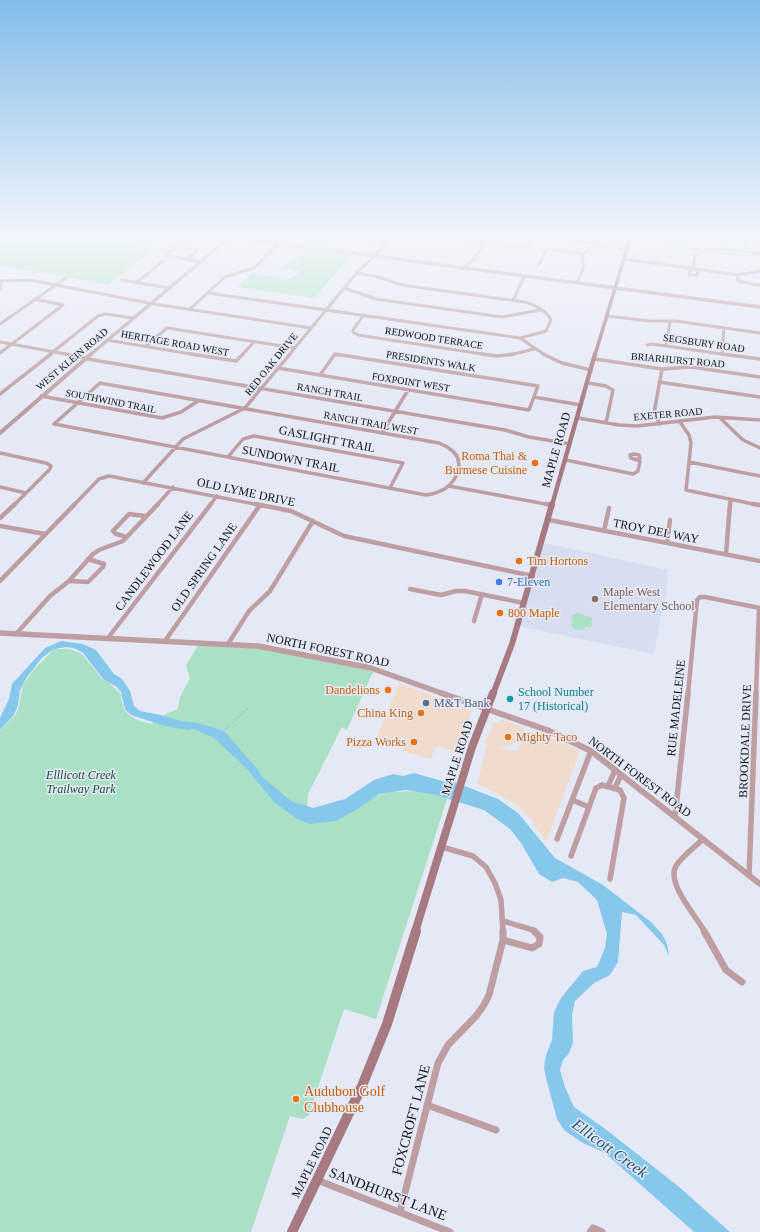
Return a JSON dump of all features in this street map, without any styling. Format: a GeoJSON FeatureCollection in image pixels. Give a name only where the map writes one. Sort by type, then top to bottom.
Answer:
{"type":"FeatureCollection","features":[{"type":"Feature","properties":{"kind":"main road","name":"MAPLE ROAD"},"geometry":{"type":"LineString","coordinates":[[292,1232],[362,1086],[388,1024],[462,780],[487,708],[512,644],[533,576],[613,292]]}},
{"type":"Feature","properties":{"kind":"street"},"geometry":{"type":"LineString","coordinates":[[0,324],[44,292]]}},
{"type":"Feature","properties":{"kind":"street"},"geometry":{"type":"LineString","coordinates":[[95,292],[151,303],[311,328]]}},
{"type":"Feature","properties":{"kind":"street","name":"WEST KLEIN ROAD"},"geometry":{"type":"LineString","coordinates":[[0,433],[41,396],[164,292]]}},
{"type":"Feature","properties":{"kind":"street","name":"RED OAK DRIVE"},"geometry":{"type":"LineString","coordinates":[[143,483],[174,447],[189,436],[244,409],[340,292]]}},
{"type":"Feature","properties":{"kind":"street"},"geometry":{"type":"LineString","coordinates":[[357,292],[376,299],[502,317],[541,310]]}},
{"type":"Feature","properties":{"kind":"street"},"geometry":{"type":"LineString","coordinates":[[190,309],[208,293],[520,338],[547,330],[551,318],[531,303],[457,292]]}},
{"type":"Feature","properties":{"kind":"street"},"geometry":{"type":"LineString","coordinates":[[513,300],[517,292]]}},
{"type":"Feature","properties":{"kind":"street"},"geometry":{"type":"LineString","coordinates":[[649,292],[760,307]]}},
{"type":"Feature","properties":{"kind":"street"},"geometry":{"type":"LineString","coordinates":[[0,353],[63,305],[34,299]]}},
{"type":"Feature","properties":{"kind":"street"},"geometry":{"type":"LineString","coordinates":[[0,394],[99,315],[106,314],[133,318]]}},
{"type":"Feature","properties":{"kind":"street","name":"REDWOOD TERRACE"},"geometry":{"type":"LineString","coordinates":[[363,316],[353,330],[353,332],[358,335],[497,356],[505,356],[534,349]]}},
{"type":"Feature","properties":{"kind":"street"},"geometry":{"type":"LineString","coordinates":[[607,316],[650,321],[670,321],[760,333]]}},
{"type":"Feature","properties":{"kind":"street"},"geometry":{"type":"LineString","coordinates":[[666,346],[670,321]]}},
{"type":"Feature","properties":{"kind":"street"},"geometry":{"type":"LineString","coordinates":[[146,346],[166,328],[295,348]]}},
{"type":"Feature","properties":{"kind":"street"},"geometry":{"type":"LineString","coordinates":[[722,354],[724,328]]}},
{"type":"Feature","properties":{"kind":"street"},"geometry":{"type":"LineString","coordinates":[[520,338],[534,349],[558,363],[591,370]]}},
{"type":"Feature","properties":{"kind":"street","name":"HERITAGE ROAD WEST"},"geometry":{"type":"LineString","coordinates":[[107,340],[236,361],[254,342]]}},
{"type":"Feature","properties":{"kind":"street","name":"RANCH TRAIL"},"geometry":{"type":"LineString","coordinates":[[0,342],[505,430],[530,437],[570,444]]}},
{"type":"Feature","properties":{"kind":"street","name":"SEGSBURY ROAD"},"geometry":{"type":"LineString","coordinates":[[647,345],[652,344],[760,359]]}},
{"type":"Feature","properties":{"kind":"street","name":"PRESIDENTS WALK"},"geometry":{"type":"LineString","coordinates":[[320,375],[335,354],[538,386],[534,398]]}},
{"type":"Feature","properties":{"kind":"street","name":"BRIARHURST ROAD"},"geometry":{"type":"LineString","coordinates":[[595,359],[662,369],[691,367],[760,377]]}},
{"type":"Feature","properties":{"kind":"street","name":"FOXPOINT WEST"},"geometry":{"type":"LineString","coordinates":[[278,368],[530,410],[534,398]]}},
{"type":"Feature","properties":{"kind":"street"},"geometry":{"type":"LineString","coordinates":[[660,424],[654,414],[662,369]]}},
{"type":"Feature","properties":{"kind":"street"},"geometry":{"type":"LineString","coordinates":[[588,382],[606,386],[613,390],[606,423]]}},
{"type":"Feature","properties":{"kind":"street"},"geometry":{"type":"LineString","coordinates":[[659,382],[760,397]]}},
{"type":"Feature","properties":{"kind":"street","name":"RANCH TRAIL WEST"},"geometry":{"type":"LineString","coordinates":[[78,403],[100,383],[438,444],[452,450],[457,455],[460,464],[457,473],[449,486]]}},
{"type":"Feature","properties":{"kind":"street"},"geometry":{"type":"LineString","coordinates":[[382,433],[408,390]]}},
{"type":"Feature","properties":{"kind":"street","name":"SOUTHWIND TRAIL"},"geometry":{"type":"LineString","coordinates":[[41,396],[164,418],[190,407],[198,401]]}},
{"type":"Feature","properties":{"kind":"street"},"geometry":{"type":"LineString","coordinates":[[534,398],[581,405]]}},
{"type":"Feature","properties":{"kind":"street","name":"SUNDOWN TRAIL"},"geometry":{"type":"LineString","coordinates":[[78,403],[54,424],[426,495],[441,492],[449,486]]}},
{"type":"Feature","properties":{"kind":"street"},"geometry":{"type":"LineString","coordinates":[[719,417],[742,441],[760,448]]}},
{"type":"Feature","properties":{"kind":"street","name":"EXETER ROAD"},"geometry":{"type":"LineString","coordinates":[[578,418],[637,426],[719,417],[760,420]]}},
{"type":"Feature","properties":{"kind":"street"},"geometry":{"type":"LineString","coordinates":[[680,422],[690,439],[686,490],[760,505]]}},
{"type":"Feature","properties":{"kind":"street","name":"GASLIGHT TRAIL"},"geometry":{"type":"LineString","coordinates":[[228,457],[243,439],[254,436],[403,463],[390,488]]}},
{"type":"Feature","properties":{"kind":"street"},"geometry":{"type":"LineString","coordinates":[[0,453],[50,464],[50,469],[0,518]]}},
{"type":"Feature","properties":{"kind":"street"},"geometry":{"type":"LineString","coordinates":[[566,460],[633,474],[638,471],[640,461],[638,459]]}},
{"type":"Feature","properties":{"kind":"street"},"geometry":{"type":"LineString","coordinates":[[689,462],[760,476]]}},
{"type":"Feature","properties":{"kind":"street","name":"OLD LYME DRIVE"},"geometry":{"type":"LineString","coordinates":[[45,534],[100,478],[105,476],[173,487],[297,513],[324,528],[344,536],[533,576]]}},
{"type":"Feature","properties":{"kind":"street"},"geometry":{"type":"LineString","coordinates":[[449,486],[553,505]]}},
{"type":"Feature","properties":{"kind":"street"},"geometry":{"type":"LineString","coordinates":[[0,487],[26,493]]}},
{"type":"Feature","properties":{"kind":"street"},"geometry":{"type":"LineString","coordinates":[[16,634],[50,596],[69,581],[95,552],[119,544],[173,487]]}},
{"type":"Feature","properties":{"kind":"street","name":"CANDLEWOOD LANE"},"geometry":{"type":"LineString","coordinates":[[108,638],[217,496]]}},
{"type":"Feature","properties":{"kind":"street"},"geometry":{"type":"LineString","coordinates":[[726,554],[730,499]]}},
{"type":"Feature","properties":{"kind":"street","name":"OLD SPRING LANE"},"geometry":{"type":"LineString","coordinates":[[165,641],[260,505]]}},
{"type":"Feature","properties":{"kind":"street"},"geometry":{"type":"LineString","coordinates":[[604,531],[609,508]]}},
{"type":"Feature","properties":{"kind":"street"},"geometry":{"type":"LineString","coordinates":[[127,537],[116,534],[113,531],[129,514],[145,516]]}},
{"type":"Feature","properties":{"kind":"street","name":"TROY DEL WAY"},"geometry":{"type":"LineString","coordinates":[[549,520],[760,561]]}},
{"type":"Feature","properties":{"kind":"street"},"geometry":{"type":"LineString","coordinates":[[667,543],[670,520]]}},
{"type":"Feature","properties":{"kind":"street"},"geometry":{"type":"LineString","coordinates":[[228,644],[249,611],[270,591],[313,521]]}},
{"type":"Feature","properties":{"kind":"street"},"geometry":{"type":"LineString","coordinates":[[0,526],[45,534]]}},
{"type":"Feature","properties":{"kind":"street"},"geometry":{"type":"LineString","coordinates":[[0,581],[45,534]]}},
{"type":"Feature","properties":{"kind":"street"},"geometry":{"type":"LineString","coordinates":[[69,581],[88,582],[103,567],[104,564],[101,562],[88,559]]}},
{"type":"Feature","properties":{"kind":"street"},"geometry":{"type":"LineString","coordinates":[[410,589],[441,595],[456,591],[482,594],[524,603]]}},
{"type":"Feature","properties":{"kind":"street"},"geometry":{"type":"LineString","coordinates":[[474,621],[482,594]]}},
{"type":"Feature","properties":{"kind":"street","name":"RUE MADELEINE"},"geometry":{"type":"LineString","coordinates":[[676,818],[697,600],[700,597],[705,597],[760,608]]}},
{"type":"Feature","properties":{"kind":"street","name":"BROOKDALE DRIVE"},"geometry":{"type":"LineString","coordinates":[[749,876],[760,608]]}},
{"type":"Feature","properties":{"kind":"street","name":"NORTH FOREST ROAD"},"geometry":{"type":"LineString","coordinates":[[0,633],[258,646],[371,668],[557,734],[591,751],[760,884]]}},
{"type":"Feature","properties":{"kind":"street"},"geometry":{"type":"LineString","coordinates":[[557,839],[591,751]]}},
{"type":"Feature","properties":{"kind":"street"},"geometry":{"type":"LineString","coordinates":[[608,786],[618,772]]}},
{"type":"Feature","properties":{"kind":"street"},"geometry":{"type":"LineString","coordinates":[[615,788],[618,772]]}},
{"type":"Feature","properties":{"kind":"street"},"geometry":{"type":"LineString","coordinates":[[571,856],[596,788],[602,785],[620,790],[624,798],[610,879]]}},
{"type":"Feature","properties":{"kind":"street"},"geometry":{"type":"LineString","coordinates":[[572,800],[589,807]]}},
{"type":"Feature","properties":{"kind":"street"},"geometry":{"type":"LineString","coordinates":[[703,839],[676,866],[674,878],[678,891],[697,918],[726,970],[742,982]]}},
{"type":"Feature","properties":{"kind":"street","name":"FOXCROFT LANE"},"geometry":{"type":"LineString","coordinates":[[400,1212],[434,1073],[441,1056],[457,1034],[476,1016],[489,995],[503,940],[503,908],[499,891],[486,867],[473,856],[442,848]]}},
{"type":"Feature","properties":{"kind":"street"},"geometry":{"type":"LineString","coordinates":[[503,920],[533,930],[540,937],[539,944],[532,948],[503,940]]}},
{"type":"Feature","properties":{"kind":"street"},"geometry":{"type":"LineString","coordinates":[[427,1105],[496,1130]]}},
{"type":"Feature","properties":{"kind":"street","name":"SANDHURST LANE"},"geometry":{"type":"LineString","coordinates":[[317,1180],[450,1232]]}},
{"type":"Feature","properties":{"kind":"street"},"geometry":{"type":"LineString","coordinates":[[590,1232],[592,1228],[602,1232]]}},
{"type":"Feature","properties":{"kind":"shaded area","name":"Maple West Elementary School"},"geometry":{"type":"Polygon","coordinates":[[[545,543],[668,570],[667,587],[654,654],[517,626],[545,543]]]}},
{"type":"Feature","properties":{"kind":"shaded area"},"geometry":{"type":"Polygon","coordinates":[[[399,683],[472,711],[458,752],[436,746],[432,759],[404,752],[399,742],[395,742],[394,744],[376,739],[399,683]]]}},
{"type":"Feature","properties":{"kind":"shaded area"},"geometry":{"type":"Polygon","coordinates":[[[501,719],[524,728],[519,741],[500,749],[518,751],[525,732],[529,733],[530,731],[538,736],[537,738],[548,738],[580,751],[546,842],[531,819],[518,806],[497,793],[477,784],[487,746],[498,748],[488,746],[485,742],[487,736],[489,735],[492,723],[500,723],[501,719]]]}},
{"type":"Feature","properties":{"kind":"green space"},"geometry":{"type":"Polygon","coordinates":[[[275,292],[319,292],[314,298],[275,292]]]}},
{"type":"Feature","properties":{"kind":"green space"},"geometry":{"type":"Polygon","coordinates":[[[577,613],[592,618],[591,628],[585,627],[585,630],[574,629],[571,626],[573,622],[571,616],[577,613]]]}},
{"type":"Feature","properties":{"kind":"green space","name":"Elllicott Creek Trailway Park"},"geometry":{"type":"Polygon","coordinates":[[[198,645],[246,647],[283,652],[374,672],[347,730],[342,727],[308,794],[306,821],[365,803],[381,794],[405,791],[424,792],[447,799],[376,1019],[344,1009],[309,1115],[303,1119],[290,1116],[251,1232],[0,1232],[0,731],[16,714],[23,685],[32,672],[52,651],[58,649],[70,649],[82,654],[102,679],[108,682],[121,694],[126,712],[134,718],[151,724],[166,714],[178,709],[180,697],[190,678],[186,666],[198,645]]]}},
{"type":"Feature","properties":{"kind":"water","name":"Ellicott Creek"},"geometry":{"type":"Polygon","coordinates":[[[61,641],[83,644],[96,650],[114,674],[122,679],[130,691],[134,706],[140,711],[161,715],[180,721],[198,723],[226,733],[259,771],[261,776],[291,801],[313,808],[345,799],[374,780],[393,774],[403,776],[414,773],[446,782],[449,780],[498,799],[518,813],[555,858],[603,885],[651,922],[662,934],[667,944],[669,956],[664,945],[636,915],[622,912],[618,962],[610,975],[594,983],[575,1001],[572,1014],[573,1043],[569,1053],[563,1060],[560,1070],[565,1087],[574,1107],[604,1128],[678,1186],[730,1232],[694,1232],[605,1153],[581,1142],[564,1130],[557,1119],[544,1067],[546,1055],[552,1040],[554,1012],[561,998],[583,971],[597,967],[605,948],[607,934],[597,900],[578,882],[563,878],[552,882],[539,874],[521,843],[510,829],[484,810],[436,795],[406,790],[379,794],[361,807],[336,821],[310,824],[297,819],[274,802],[247,769],[214,738],[194,729],[188,730],[165,726],[131,715],[125,709],[121,692],[117,687],[103,679],[83,653],[76,649],[68,647],[59,648],[51,651],[42,658],[27,677],[20,690],[18,705],[14,715],[0,730],[0,718],[9,699],[12,684],[45,648],[61,641]]]}},
{"type":"Feature","properties":{"kind":"waterway"},"geometry":{"type":"LineString","coordinates":[[232,723],[248,708]]}},
{"type":"Feature","properties":{"kind":"waterway"},"geometry":{"type":"LineString","coordinates":[[222,732],[228,727]]}},
{"type":"Feature","properties":{"kind":"place","name":"Roma Thai & Burmese Cuisine"},"geometry":{"type":"Point","coordinates":[535,463]}},
{"type":"Feature","properties":{"kind":"place","name":"Tim Hortons"},"geometry":{"type":"Point","coordinates":[519,561]}},
{"type":"Feature","properties":{"kind":"place","name":"7-Eleven"},"geometry":{"type":"Point","coordinates":[499,582]}},
{"type":"Feature","properties":{"kind":"place","name":"Maple West Elementary School"},"geometry":{"type":"Point","coordinates":[595,599]}},
{"type":"Feature","properties":{"kind":"place","name":"800 Maple"},"geometry":{"type":"Point","coordinates":[500,613]}},
{"type":"Feature","properties":{"kind":"place","name":"Dandelions"},"geometry":{"type":"Point","coordinates":[388,690]}},
{"type":"Feature","properties":{"kind":"place","name":"School Number 17 (Historical)"},"geometry":{"type":"Point","coordinates":[510,699]}},
{"type":"Feature","properties":{"kind":"place","name":"M&T Bank"},"geometry":{"type":"Point","coordinates":[426,703]}},
{"type":"Feature","properties":{"kind":"place","name":"China King"},"geometry":{"type":"Point","coordinates":[421,713]}},
{"type":"Feature","properties":{"kind":"place","name":"Mighty Taco"},"geometry":{"type":"Point","coordinates":[508,737]}},
{"type":"Feature","properties":{"kind":"place","name":"Pizza Works"},"geometry":{"type":"Point","coordinates":[414,742]}},
{"type":"Feature","properties":{"kind":"place","name":"Audubon Golf Clubhouse"},"geometry":{"type":"Point","coordinates":[296,1099]}}]}
